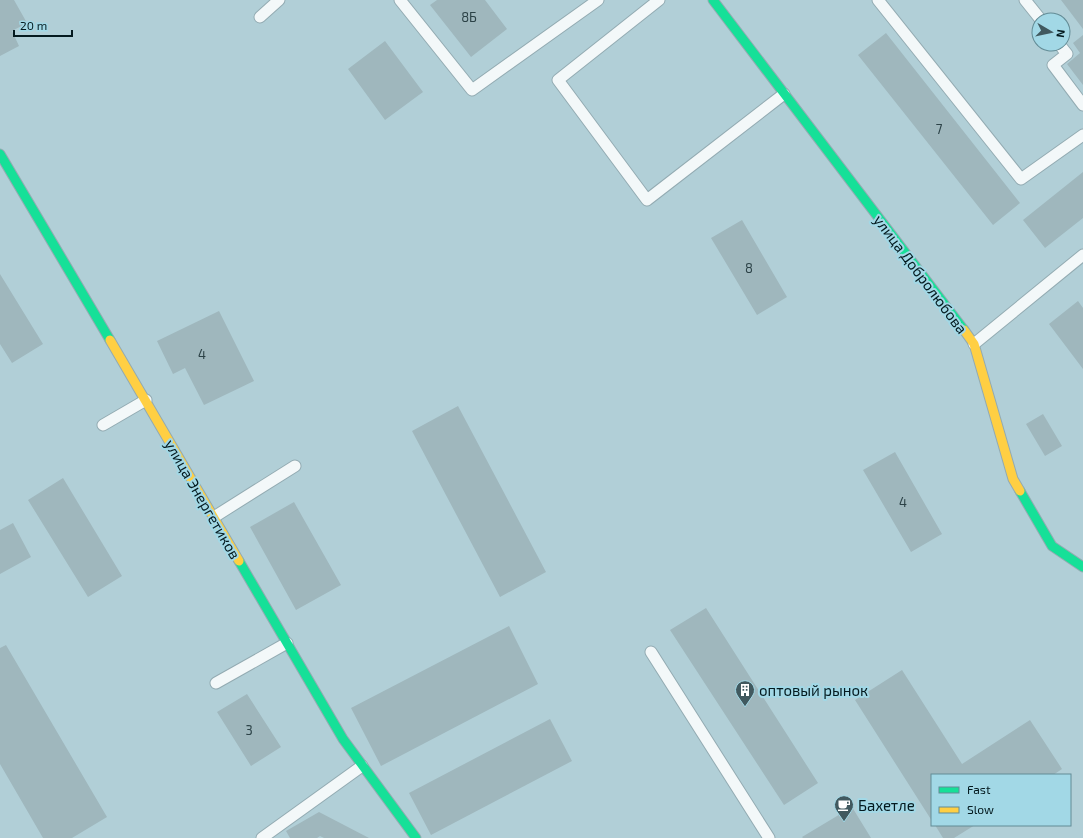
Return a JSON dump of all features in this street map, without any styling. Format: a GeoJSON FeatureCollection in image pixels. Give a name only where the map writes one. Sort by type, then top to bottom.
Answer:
{"type":"FeatureCollection","features":[{"type":"Feature","properties":{"kind":"street","name":"улица Добролюбова"},"geometry":{"type":"LineString","coordinates":[[713,0],[974,344],[1013,479],[1052,546],[1083,567]]}},
{"type":"Feature","properties":{"kind":"street","name":"улица Энергетиков"},"geometry":{"type":"LineString","coordinates":[[0,154],[146,400],[342,739],[416,838]]}},
{"type":"Feature","properties":{"kind":"lane"},"geometry":{"type":"LineString","coordinates":[[260,16],[279,0]]}},
{"type":"Feature","properties":{"kind":"lane"},"geometry":{"type":"LineString","coordinates":[[400,0],[472,90],[598,0]]}},
{"type":"Feature","properties":{"kind":"lane"},"geometry":{"type":"LineString","coordinates":[[659,0],[558,80],[647,200],[784,94]]}},
{"type":"Feature","properties":{"kind":"lane"},"geometry":{"type":"LineString","coordinates":[[878,0],[1021,179],[1083,135]]}},
{"type":"Feature","properties":{"kind":"lane"},"geometry":{"type":"LineString","coordinates":[[1025,0],[1035,12]]}},
{"type":"Feature","properties":{"kind":"lane"},"geometry":{"type":"LineString","coordinates":[[1065,52],[1067,54],[1053,65],[1083,105]]}},
{"type":"Feature","properties":{"kind":"lane"},"geometry":{"type":"LineString","coordinates":[[974,344],[1083,255]]}},
{"type":"Feature","properties":{"kind":"lane"},"geometry":{"type":"LineString","coordinates":[[103,425],[146,400]]}},
{"type":"Feature","properties":{"kind":"lane"},"geometry":{"type":"LineString","coordinates":[[214,518],[295,466]]}},
{"type":"Feature","properties":{"kind":"lane"},"geometry":{"type":"LineString","coordinates":[[216,683],[287,643]]}},
{"type":"Feature","properties":{"kind":"lane"},"geometry":{"type":"LineString","coordinates":[[651,652],[769,838]]}},
{"type":"Feature","properties":{"kind":"lane"},"geometry":{"type":"LineString","coordinates":[[262,838],[362,766]]}},
{"type":"Feature","properties":{"kind":"building"},"geometry":{"type":"Polygon","coordinates":[[[0,0],[14,0],[27,23],[12,31],[19,46],[0,56],[0,0]]]}},
{"type":"Feature","properties":{"kind":"building"},"geometry":{"type":"Polygon","coordinates":[[[437,0],[485,0],[507,29],[471,57],[430,5],[437,0]]]}},
{"type":"Feature","properties":{"kind":"building"},"geometry":{"type":"Polygon","coordinates":[[[1061,0],[1083,0],[1083,29],[1071,12],[1061,0]]]}},
{"type":"Feature","properties":{"kind":"building"},"geometry":{"type":"Polygon","coordinates":[[[886,33],[1020,203],[993,225],[858,55],[886,33]]]}},
{"type":"Feature","properties":{"kind":"building"},"geometry":{"type":"Polygon","coordinates":[[[1083,35],[1083,85],[1067,64],[1080,53],[1073,43],[1083,35]]]}},
{"type":"Feature","properties":{"kind":"building"},"geometry":{"type":"Polygon","coordinates":[[[385,41],[423,92],[385,120],[348,69],[385,41]]]}},
{"type":"Feature","properties":{"kind":"building"},"geometry":{"type":"Polygon","coordinates":[[[1083,172],[1083,218],[1045,248],[1023,220],[1083,172]]]}},
{"type":"Feature","properties":{"kind":"building"},"geometry":{"type":"Polygon","coordinates":[[[742,220],[787,297],[757,315],[711,238],[742,220]]]}},
{"type":"Feature","properties":{"kind":"building"},"geometry":{"type":"Polygon","coordinates":[[[0,274],[43,344],[12,363],[0,344],[0,274]]]}},
{"type":"Feature","properties":{"kind":"building"},"geometry":{"type":"Polygon","coordinates":[[[1078,301],[1083,308],[1083,369],[1049,324],[1078,301]]]}},
{"type":"Feature","properties":{"kind":"building"},"geometry":{"type":"Polygon","coordinates":[[[219,311],[254,381],[204,405],[185,368],[173,374],[157,341],[219,311]]]}},
{"type":"Feature","properties":{"kind":"building"},"geometry":{"type":"Polygon","coordinates":[[[458,406],[546,572],[500,597],[412,431],[458,406]]]}},
{"type":"Feature","properties":{"kind":"building"},"geometry":{"type":"Polygon","coordinates":[[[1043,414],[1062,446],[1045,456],[1026,424],[1043,414]]]}},
{"type":"Feature","properties":{"kind":"building"},"geometry":{"type":"Polygon","coordinates":[[[895,452],[942,534],[911,552],[863,470],[895,452]]]}},
{"type":"Feature","properties":{"kind":"building"},"geometry":{"type":"Polygon","coordinates":[[[63,478],[122,576],[88,597],[28,500],[63,478]]]}},
{"type":"Feature","properties":{"kind":"building"},"geometry":{"type":"Polygon","coordinates":[[[294,502],[341,585],[296,610],[250,527],[294,502]]]}},
{"type":"Feature","properties":{"kind":"building"},"geometry":{"type":"Polygon","coordinates":[[[13,523],[31,557],[0,574],[0,530],[13,523]]]}},
{"type":"Feature","properties":{"kind":"building","name":"оптовый рынок"},"geometry":{"type":"Polygon","coordinates":[[[706,608],[818,783],[784,805],[670,630],[706,608]]]}},
{"type":"Feature","properties":{"kind":"building"},"geometry":{"type":"Polygon","coordinates":[[[509,626],[538,684],[381,766],[351,708],[509,626]]]}},
{"type":"Feature","properties":{"kind":"building"},"geometry":{"type":"Polygon","coordinates":[[[6,645],[107,817],[72,838],[43,838],[0,764],[0,648],[6,645]]]}},
{"type":"Feature","properties":{"kind":"building"},"geometry":{"type":"Polygon","coordinates":[[[902,670],[962,764],[1030,720],[1062,769],[1054,774],[931,774],[931,819],[855,700],[902,670]]]}},
{"type":"Feature","properties":{"kind":"building"},"geometry":{"type":"Polygon","coordinates":[[[247,694],[281,747],[251,766],[217,712],[247,694]]]}},
{"type":"Feature","properties":{"kind":"building"},"geometry":{"type":"Polygon","coordinates":[[[550,719],[572,761],[431,835],[409,793],[550,719]]]}},
{"type":"Feature","properties":{"kind":"building","name":"Бахетле"},"geometry":{"type":"Polygon","coordinates":[[[852,807],[871,838],[802,837],[852,807]]]}},
{"type":"Feature","properties":{"kind":"building"},"geometry":{"type":"Polygon","coordinates":[[[319,812],[369,838],[324,838],[320,836],[317,838],[290,838],[286,831],[319,812]]]}},
{"type":"Feature","properties":{"kind":"building"},"geometry":{"type":"Polygon","coordinates":[[[936,826],[973,826],[954,838],[943,838],[936,826]]]}},
{"type":"Feature","properties":{"kind":"traffic: fast"},"geometry":{"type":"LineString","coordinates":[[713,0],[964,330]]}},
{"type":"Feature","properties":{"kind":"traffic: fast"},"geometry":{"type":"LineString","coordinates":[[0,154],[110,340]]}},
{"type":"Feature","properties":{"kind":"traffic: fast"},"geometry":{"type":"LineString","coordinates":[[1020,491],[1052,546],[1083,567]]}},
{"type":"Feature","properties":{"kind":"traffic: fast"},"geometry":{"type":"LineString","coordinates":[[239,561],[343,739],[416,838]]}},
{"type":"Feature","properties":{"kind":"traffic: slow"},"geometry":{"type":"LineString","coordinates":[[964,330],[974,344],[1013,479],[1020,491]]}},
{"type":"Feature","properties":{"kind":"traffic: slow"},"geometry":{"type":"LineString","coordinates":[[110,340],[239,561]]}},
{"type":"Feature","properties":{"kind":"place","name":"оптовый рынок"},"geometry":{"type":"Point","coordinates":[745,707]}},
{"type":"Feature","properties":{"kind":"place","name":"Бахетле"},"geometry":{"type":"Point","coordinates":[844,822]}}]}
